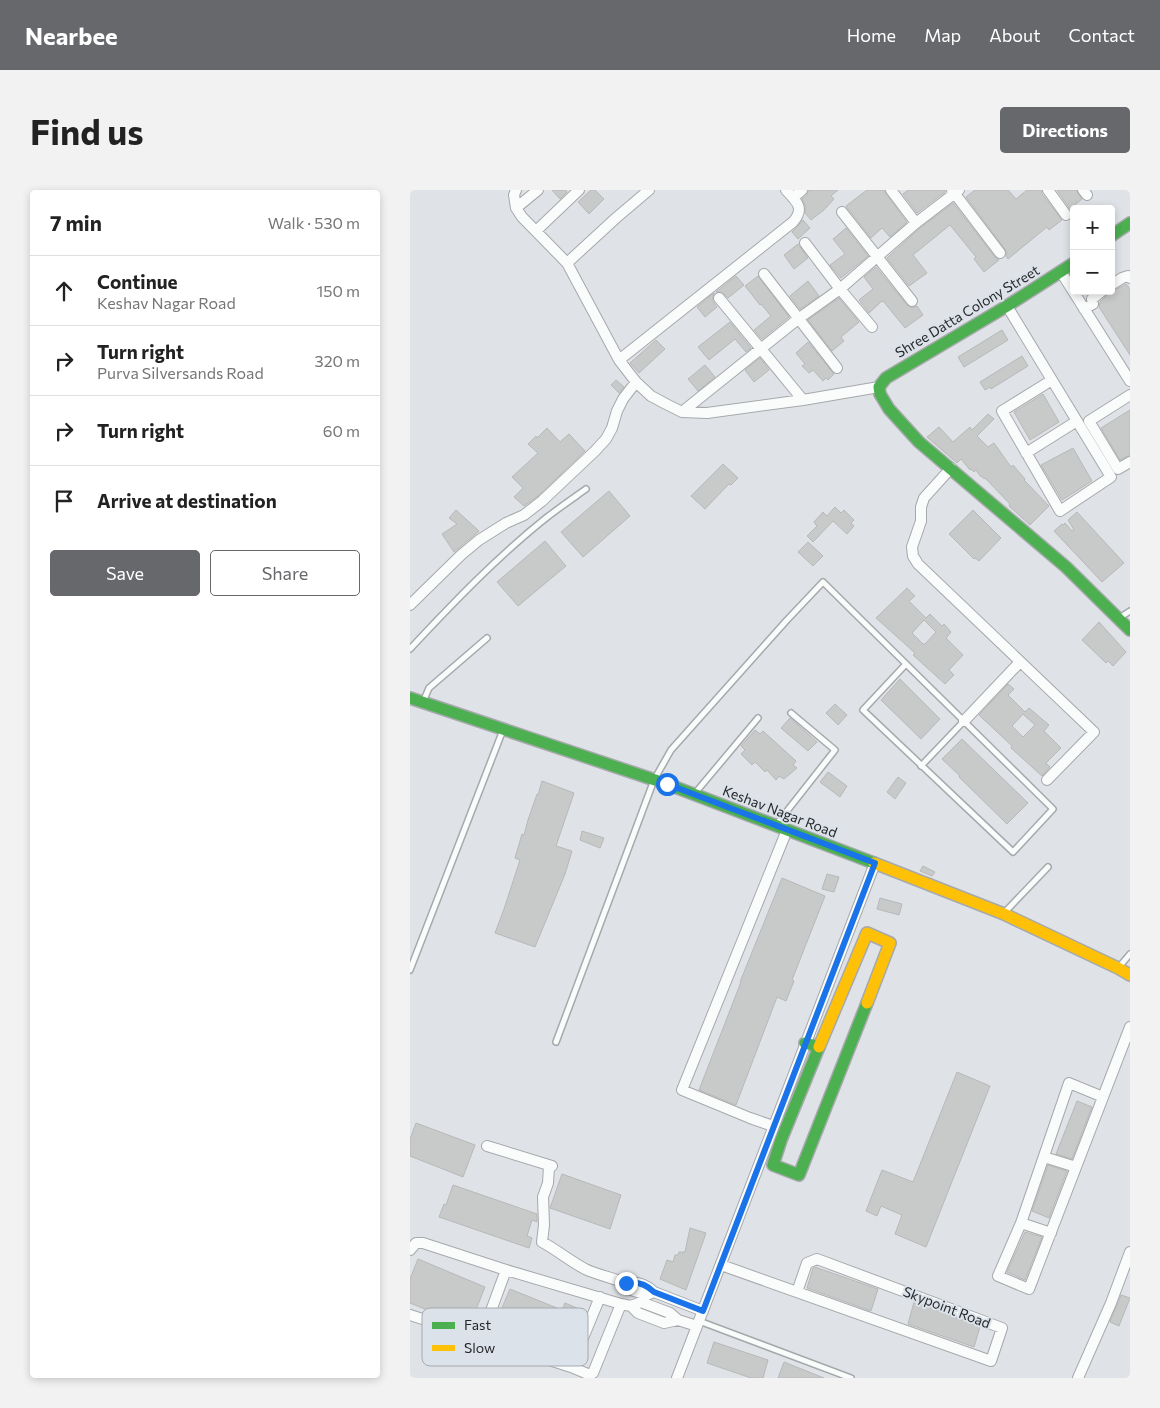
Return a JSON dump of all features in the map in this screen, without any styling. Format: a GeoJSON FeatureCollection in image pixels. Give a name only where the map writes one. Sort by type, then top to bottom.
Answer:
{"type":"FeatureCollection","features":[{"type":"Feature","properties":{"kind":"street"},"geometry":{"type":"LineString","coordinates":[[516,190],[514,195],[516,208],[522,217],[567,263],[620,360],[636,382],[651,396],[682,412],[707,414],[803,400],[879,386],[879,394],[900,423],[918,442],[1066,567],[1130,630]]}},
{"type":"Feature","properties":{"kind":"street"},"geometry":{"type":"LineString","coordinates":[[516,208],[538,190]]}},
{"type":"Feature","properties":{"kind":"street"},"geometry":{"type":"LineString","coordinates":[[536,231],[579,190]]}},
{"type":"Feature","properties":{"kind":"street"},"geometry":{"type":"LineString","coordinates":[[567,263],[649,190]]}},
{"type":"Feature","properties":{"kind":"street"},"geometry":{"type":"LineString","coordinates":[[620,360],[793,222],[799,214],[799,208],[786,190]]}},
{"type":"Feature","properties":{"kind":"street"},"geometry":{"type":"LineString","coordinates":[[793,198],[802,190]]}},
{"type":"Feature","properties":{"kind":"street"},"geometry":{"type":"LineString","coordinates":[[891,190],[916,224]]}},
{"type":"Feature","properties":{"kind":"street"},"geometry":{"type":"LineString","coordinates":[[1048,190],[1066,215]]}},
{"type":"Feature","properties":{"kind":"street"},"geometry":{"type":"LineString","coordinates":[[682,412],[760,348],[840,289],[955,191],[1000,253]]}},
{"type":"Feature","properties":{"kind":"street"},"geometry":{"type":"LineString","coordinates":[[842,212],[912,301]]}},
{"type":"Feature","properties":{"kind":"street"},"geometry":{"type":"LineString","coordinates":[[1115,233],[1130,223]]}},
{"type":"Feature","properties":{"kind":"street"},"geometry":{"type":"LineString","coordinates":[[805,243],[872,327]]}},
{"type":"Feature","properties":{"kind":"street","name":"Shree Datta Colony Street"},"geometry":{"type":"LineString","coordinates":[[879,386],[886,378],[1070,266]]}},
{"type":"Feature","properties":{"kind":"street"},"geometry":{"type":"LineString","coordinates":[[1061,272],[1130,381]]}},
{"type":"Feature","properties":{"kind":"street"},"geometry":{"type":"LineString","coordinates":[[764,274],[837,368]]}},
{"type":"Feature","properties":{"kind":"street"},"geometry":{"type":"LineString","coordinates":[[1115,282],[1128,276],[1130,278]]}},
{"type":"Feature","properties":{"kind":"street"},"geometry":{"type":"LineString","coordinates":[[1084,309],[1093,304],[1092,299],[1097,295]]}},
{"type":"Feature","properties":{"kind":"street"},"geometry":{"type":"LineString","coordinates":[[719,298],[803,400]]}},
{"type":"Feature","properties":{"kind":"street"},"geometry":{"type":"LineString","coordinates":[[1007,306],[1111,477],[1060,511],[1002,411],[1052,380]]}},
{"type":"Feature","properties":{"kind":"street"},"geometry":{"type":"LineString","coordinates":[[410,605],[479,540],[506,523],[524,515],[542,501],[595,451],[606,439],[623,399],[636,382]]}},
{"type":"Feature","properties":{"kind":"street"},"geometry":{"type":"LineString","coordinates":[[1130,395],[1089,421],[1118,469],[1130,462]]}},
{"type":"Feature","properties":{"kind":"street"},"geometry":{"type":"LineString","coordinates":[[1026,454],[1077,421]]}},
{"type":"Feature","properties":{"kind":"street"},"geometry":{"type":"LineString","coordinates":[[951,468],[924,498],[921,507],[921,521],[912,547],[912,556],[918,564],[1094,732],[1047,780]]}},
{"type":"Feature","properties":{"kind":"street"},"geometry":{"type":"LineString","coordinates":[[964,721],[1020,662]]}},
{"type":"Feature","properties":{"kind":"street","name":"Keshav Nagar Road"},"geometry":{"type":"LineString","coordinates":[[410,698],[654,780],[875,863],[1004,914],[1130,975]]}},
{"type":"Feature","properties":{"kind":"street"},"geometry":{"type":"LineString","coordinates":[[773,1126],[682,1090],[787,830]]}},
{"type":"Feature","properties":{"kind":"street"},"geometry":{"type":"LineString","coordinates":[[677,1378],[875,863]]}},
{"type":"Feature","properties":{"kind":"street"},"geometry":{"type":"LineString","coordinates":[[867,934],[890,942],[799,1175],[772,1165],[819,1048],[867,934]]}},
{"type":"Feature","properties":{"kind":"street"},"geometry":{"type":"LineString","coordinates":[[1103,1097],[1069,1084],[1021,1223],[998,1276],[1029,1289],[1130,1027]]}},
{"type":"Feature","properties":{"kind":"street"},"geometry":{"type":"LineString","coordinates":[[805,1042],[819,1048]]}},
{"type":"Feature","properties":{"kind":"street"},"geometry":{"type":"LineString","coordinates":[[487,1146],[552,1166],[549,1167],[548,1183],[543,1197],[544,1225],[542,1242],[587,1270],[626,1283],[631,1290],[647,1295],[654,1292],[700,1319]]}},
{"type":"Feature","properties":{"kind":"street"},"geometry":{"type":"LineString","coordinates":[[1044,1158],[1076,1167]]}},
{"type":"Feature","properties":{"kind":"street"},"geometry":{"type":"LineString","coordinates":[[1021,1223],[1051,1233]]}},
{"type":"Feature","properties":{"kind":"street"},"geometry":{"type":"LineString","coordinates":[[410,1250],[416,1244],[423,1243],[600,1298],[626,1305],[641,1302],[670,1313],[678,1320],[700,1319]]}},
{"type":"Feature","properties":{"kind":"street"},"geometry":{"type":"LineString","coordinates":[[1078,1378],[1111,1303],[1130,1252]]}},
{"type":"Feature","properties":{"kind":"street","name":"Skypoint Road"},"geometry":{"type":"LineString","coordinates":[[721,1265],[991,1361],[1002,1328],[817,1258],[807,1263],[797,1292]]}},
{"type":"Feature","properties":{"kind":"street"},"geometry":{"type":"LineString","coordinates":[[491,1308],[506,1270]]}},
{"type":"Feature","properties":{"kind":"street"},"geometry":{"type":"LineString","coordinates":[[588,1327],[600,1298]]}},
{"type":"Feature","properties":{"kind":"street"},"geometry":{"type":"LineString","coordinates":[[568,1366],[588,1374],[593,1373],[626,1305]]}},
{"type":"Feature","properties":{"kind":"street"},"geometry":{"type":"LineString","coordinates":[[410,1315],[422,1319]]}},
{"type":"Feature","properties":{"kind":"lane"},"geometry":{"type":"LineString","coordinates":[[410,649],[442,614],[498,560],[545,519],[586,489]]}},
{"type":"Feature","properties":{"kind":"lane"},"geometry":{"type":"LineString","coordinates":[[556,1042],[654,780],[671,750],[823,582],[1053,809],[1013,852],[863,710],[906,664]]}},
{"type":"Feature","properties":{"kind":"lane"},"geometry":{"type":"LineString","coordinates":[[1118,619],[1130,611]]}},
{"type":"Feature","properties":{"kind":"lane"},"geometry":{"type":"LineString","coordinates":[[423,703],[429,688],[487,638]]}},
{"type":"Feature","properties":{"kind":"lane"},"geometry":{"type":"LineString","coordinates":[[776,825],[835,750],[791,713]]}},
{"type":"Feature","properties":{"kind":"lane"},"geometry":{"type":"LineString","coordinates":[[694,795],[758,718]]}},
{"type":"Feature","properties":{"kind":"lane"},"geometry":{"type":"LineString","coordinates":[[921,766],[964,721]]}},
{"type":"Feature","properties":{"kind":"lane"},"geometry":{"type":"LineString","coordinates":[[410,970],[503,730]]}},
{"type":"Feature","properties":{"kind":"lane"},"geometry":{"type":"LineString","coordinates":[[1004,914],[1048,867]]}},
{"type":"Feature","properties":{"kind":"lane"},"geometry":{"type":"LineString","coordinates":[[1118,968],[1130,954]]}},
{"type":"Feature","properties":{"kind":"lane"},"geometry":{"type":"LineString","coordinates":[[700,1319],[851,1378]]}},
{"type":"Feature","properties":{"kind":"building"},"geometry":{"type":"Polygon","coordinates":[[[552,190],[566,190],[567,192],[560,199],[552,190]]]}},
{"type":"Feature","properties":{"kind":"building"},"geometry":{"type":"Polygon","coordinates":[[[591,190],[595,190],[604,199],[589,214],[578,202],[591,190]]]}},
{"type":"Feature","properties":{"kind":"building"},"geometry":{"type":"Polygon","coordinates":[[[809,190],[838,190],[831,196],[834,199],[811,220],[805,213],[806,207],[802,199],[809,190]]]}},
{"type":"Feature","properties":{"kind":"building"},"geometry":{"type":"Polygon","coordinates":[[[867,190],[884,190],[907,222],[890,237],[882,228],[871,238],[846,206],[867,190]]]}},
{"type":"Feature","properties":{"kind":"building"},"geometry":{"type":"Polygon","coordinates":[[[908,190],[945,190],[945,192],[917,213],[903,194],[908,190]]]}},
{"type":"Feature","properties":{"kind":"building"},"geometry":{"type":"Polygon","coordinates":[[[975,190],[1008,190],[1016,199],[1027,190],[1041,190],[1062,220],[1049,230],[1047,227],[1008,259],[1005,249],[966,197],[975,190]]]}},
{"type":"Feature","properties":{"kind":"building"},"geometry":{"type":"Polygon","coordinates":[[[1057,190],[1076,190],[1082,199],[1075,205],[1070,205],[1070,209],[1057,190]]]}},
{"type":"Feature","properties":{"kind":"building"},"geometry":{"type":"Polygon","coordinates":[[[953,203],[999,260],[984,272],[974,259],[976,257],[950,225],[913,255],[927,273],[909,286],[887,258],[920,228],[953,203]]]}},
{"type":"Feature","properties":{"kind":"building"},"geometry":{"type":"Polygon","coordinates":[[[803,220],[810,228],[798,239],[792,232],[803,220]]]}},
{"type":"Feature","properties":{"kind":"building"},"geometry":{"type":"Polygon","coordinates":[[[846,228],[868,256],[841,278],[830,265],[845,254],[833,239],[846,228]]]}},
{"type":"Feature","properties":{"kind":"building"},"geometry":{"type":"Polygon","coordinates":[[[798,244],[808,258],[794,269],[784,255],[798,244]]]}},
{"type":"Feature","properties":{"kind":"building"},"geometry":{"type":"Polygon","coordinates":[[[876,267],[907,305],[912,308],[917,306],[923,315],[905,328],[884,302],[882,301],[869,313],[859,300],[873,289],[864,277],[876,267]]]}},
{"type":"Feature","properties":{"kind":"building"},"geometry":{"type":"Polygon","coordinates":[[[736,276],[744,285],[728,298],[722,292],[716,292],[736,276]]]}},
{"type":"Feature","properties":{"kind":"building"},"geometry":{"type":"Polygon","coordinates":[[[758,276],[789,317],[762,339],[754,330],[771,316],[745,286],[758,276]]]}},
{"type":"Feature","properties":{"kind":"building"},"geometry":{"type":"Polygon","coordinates":[[[808,281],[819,296],[800,309],[790,296],[808,281]]]}},
{"type":"Feature","properties":{"kind":"building"},"geometry":{"type":"Polygon","coordinates":[[[1126,284],[1130,289],[1130,355],[1099,307],[1100,302],[1107,295],[1115,295],[1115,290],[1126,284]]]}},
{"type":"Feature","properties":{"kind":"building"},"geometry":{"type":"Polygon","coordinates":[[[714,293],[712,300],[717,307],[705,317],[697,307],[714,293]]]}},
{"type":"Feature","properties":{"kind":"building"},"geometry":{"type":"Polygon","coordinates":[[[839,298],[859,322],[841,337],[844,341],[832,351],[808,320],[839,298]]]}},
{"type":"Feature","properties":{"kind":"building"},"geometry":{"type":"Polygon","coordinates":[[[730,322],[751,348],[746,352],[735,339],[709,360],[698,347],[730,322]]]}},
{"type":"Feature","properties":{"kind":"building"},"geometry":{"type":"Polygon","coordinates":[[[1002,330],[1008,340],[964,367],[958,357],[1002,330]]]}},
{"type":"Feature","properties":{"kind":"building"},"geometry":{"type":"Polygon","coordinates":[[[656,340],[665,349],[639,373],[630,363],[656,340]]]}},
{"type":"Feature","properties":{"kind":"building"},"geometry":{"type":"Polygon","coordinates":[[[808,342],[834,374],[828,380],[826,378],[823,381],[813,370],[809,373],[802,366],[805,364],[796,353],[808,342]]]}},
{"type":"Feature","properties":{"kind":"building"},"geometry":{"type":"Polygon","coordinates":[[[1022,356],[1028,366],[991,389],[990,387],[985,390],[980,382],[1022,356]]]}},
{"type":"Feature","properties":{"kind":"building"},"geometry":{"type":"Polygon","coordinates":[[[760,358],[769,370],[754,382],[745,370],[760,358]]]}},
{"type":"Feature","properties":{"kind":"building"},"geometry":{"type":"Polygon","coordinates":[[[705,365],[715,377],[698,391],[688,379],[705,365]]]}},
{"type":"Feature","properties":{"kind":"building"},"geometry":{"type":"Polygon","coordinates":[[[616,380],[624,387],[619,393],[611,385],[616,380]]]}},
{"type":"Feature","properties":{"kind":"building"},"geometry":{"type":"Polygon","coordinates":[[[1043,394],[1059,422],[1030,440],[1014,412],[1043,394]]]}},
{"type":"Feature","properties":{"kind":"building"},"geometry":{"type":"Polygon","coordinates":[[[1130,410],[1130,455],[1120,460],[1101,428],[1130,410]]]}},
{"type":"Feature","properties":{"kind":"building"},"geometry":{"type":"Polygon","coordinates":[[[988,414],[994,419],[977,436],[988,447],[994,443],[1011,467],[1013,465],[1024,480],[1049,506],[1030,525],[1009,506],[1010,504],[976,470],[974,472],[970,470],[961,459],[957,463],[927,437],[939,427],[953,442],[970,427],[972,430],[988,414]]]}},
{"type":"Feature","properties":{"kind":"building"},"geometry":{"type":"Polygon","coordinates":[[[547,428],[560,442],[569,434],[585,451],[538,496],[524,506],[514,497],[523,488],[512,477],[538,453],[528,444],[547,428]]]}},
{"type":"Feature","properties":{"kind":"building"},"geometry":{"type":"Polygon","coordinates":[[[1073,448],[1092,481],[1062,500],[1041,465],[1073,448]]]}},
{"type":"Feature","properties":{"kind":"building"},"geometry":{"type":"Polygon","coordinates":[[[723,464],[738,478],[731,485],[729,484],[705,509],[691,496],[723,464]]]}},
{"type":"Feature","properties":{"kind":"building"},"geometry":{"type":"Polygon","coordinates":[[[609,491],[630,516],[583,557],[561,532],[609,491]]]}},
{"type":"Feature","properties":{"kind":"building"},"geometry":{"type":"Polygon","coordinates":[[[835,507],[841,513],[844,510],[854,520],[851,523],[854,526],[847,534],[833,521],[813,542],[807,536],[817,526],[814,522],[823,512],[827,516],[835,507]]]}},
{"type":"Feature","properties":{"kind":"building"},"geometry":{"type":"Polygon","coordinates":[[[456,510],[479,531],[454,552],[442,534],[457,524],[449,518],[456,510]]]}},
{"type":"Feature","properties":{"kind":"building"},"geometry":{"type":"Polygon","coordinates":[[[973,510],[1001,538],[979,561],[974,559],[949,534],[973,510]]]}},
{"type":"Feature","properties":{"kind":"building"},"geometry":{"type":"Polygon","coordinates":[[[1077,512],[1124,563],[1102,582],[1054,531],[1065,523],[1072,531],[1074,530],[1068,520],[1077,512]]]}},
{"type":"Feature","properties":{"kind":"building"},"geometry":{"type":"Polygon","coordinates":[[[545,541],[566,566],[518,606],[497,582],[545,541]]]}},
{"type":"Feature","properties":{"kind":"building"},"geometry":{"type":"Polygon","coordinates":[[[808,542],[823,556],[813,566],[798,552],[808,542]]]}},
{"type":"Feature","properties":{"kind":"building"},"geometry":{"type":"Polygon","coordinates":[[[907,588],[915,596],[909,601],[926,618],[930,614],[942,626],[944,624],[951,632],[946,638],[963,655],[949,670],[954,675],[945,684],[913,655],[915,653],[876,618],[907,588]],[[924,620],[912,633],[925,644],[936,632],[924,620]]]}},
{"type":"Feature","properties":{"kind":"building"},"geometry":{"type":"Polygon","coordinates":[[[1099,622],[1126,652],[1113,666],[1108,661],[1106,663],[1082,640],[1099,622]]]}},
{"type":"Feature","properties":{"kind":"building"},"geometry":{"type":"Polygon","coordinates":[[[900,679],[940,719],[921,739],[881,700],[900,679]]]}},
{"type":"Feature","properties":{"kind":"building"},"geometry":{"type":"Polygon","coordinates":[[[1008,684],[1014,689],[1008,695],[1025,712],[1029,708],[1049,725],[1044,731],[1061,748],[1046,763],[1050,767],[1042,776],[979,715],[1008,684]],[[1023,714],[1012,726],[1023,737],[1035,725],[1023,714]]]}},
{"type":"Feature","properties":{"kind":"building"},"geometry":{"type":"Polygon","coordinates":[[[835,704],[847,715],[838,725],[826,713],[835,704]]]}},
{"type":"Feature","properties":{"kind":"building"},"geometry":{"type":"Polygon","coordinates":[[[790,718],[817,742],[808,751],[781,728],[790,718]]]}},
{"type":"Feature","properties":{"kind":"building"},"geometry":{"type":"Polygon","coordinates":[[[755,730],[760,734],[763,731],[796,761],[793,765],[797,768],[784,779],[779,776],[776,780],[767,770],[765,772],[755,762],[752,765],[741,754],[745,750],[741,746],[755,730]]]}},
{"type":"Feature","properties":{"kind":"building"},"geometry":{"type":"Polygon","coordinates":[[[962,739],[1028,803],[1007,824],[942,759],[962,739]]]}},
{"type":"Feature","properties":{"kind":"building"},"geometry":{"type":"Polygon","coordinates":[[[828,772],[847,786],[840,797],[820,782],[828,772]]]}},
{"type":"Feature","properties":{"kind":"building"},"geometry":{"type":"Polygon","coordinates":[[[898,777],[906,783],[895,799],[887,792],[898,777]]]}},
{"type":"Feature","properties":{"kind":"building"},"geometry":{"type":"Polygon","coordinates":[[[542,781],[574,793],[556,846],[572,851],[565,874],[535,947],[495,933],[520,860],[515,858],[522,834],[524,835],[542,781]]]}},
{"type":"Feature","properties":{"kind":"building"},"geometry":{"type":"Polygon","coordinates":[[[582,831],[604,838],[600,848],[580,840],[582,831]]]}},
{"type":"Feature","properties":{"kind":"building"},"geometry":{"type":"Polygon","coordinates":[[[923,866],[935,872],[932,876],[920,871],[923,866]]]}},
{"type":"Feature","properties":{"kind":"building"},"geometry":{"type":"Polygon","coordinates":[[[827,874],[839,877],[834,892],[822,889],[827,874]]]}},
{"type":"Feature","properties":{"kind":"building"},"geometry":{"type":"Polygon","coordinates":[[[782,878],[825,896],[792,980],[794,981],[786,1001],[777,997],[736,1105],[699,1090],[782,878]]]}},
{"type":"Feature","properties":{"kind":"building"},"geometry":{"type":"Polygon","coordinates":[[[880,898],[902,904],[899,915],[877,909],[880,898]]]}},
{"type":"Feature","properties":{"kind":"building"},"geometry":{"type":"Polygon","coordinates":[[[957,1072],[990,1086],[926,1247],[895,1234],[902,1215],[881,1206],[877,1216],[866,1211],[882,1170],[913,1182],[957,1072]]]}},
{"type":"Feature","properties":{"kind":"building"},"geometry":{"type":"Polygon","coordinates":[[[1077,1101],[1092,1107],[1072,1159],[1056,1154],[1077,1101]]]}},
{"type":"Feature","properties":{"kind":"building"},"geometry":{"type":"Polygon","coordinates":[[[416,1123],[475,1145],[463,1177],[410,1156],[410,1139],[416,1123]]]}},
{"type":"Feature","properties":{"kind":"building"},"geometry":{"type":"Polygon","coordinates":[[[1048,1165],[1067,1171],[1049,1218],[1032,1211],[1048,1165]]]}},
{"type":"Feature","properties":{"kind":"building"},"geometry":{"type":"Polygon","coordinates":[[[562,1174],[621,1195],[610,1229],[550,1208],[562,1174]]]}},
{"type":"Feature","properties":{"kind":"building"},"geometry":{"type":"Polygon","coordinates":[[[453,1185],[537,1214],[537,1222],[532,1220],[527,1236],[532,1238],[529,1248],[439,1217],[444,1204],[446,1205],[453,1185]]]}},
{"type":"Feature","properties":{"kind":"building"},"geometry":{"type":"Polygon","coordinates":[[[690,1228],[706,1233],[686,1290],[660,1279],[667,1260],[673,1262],[675,1255],[678,1255],[679,1252],[685,1252],[690,1228]]]}},
{"type":"Feature","properties":{"kind":"building"},"geometry":{"type":"Polygon","coordinates":[[[1025,1232],[1042,1237],[1025,1280],[1007,1272],[1025,1232]]]}},
{"type":"Feature","properties":{"kind":"building"},"geometry":{"type":"Polygon","coordinates":[[[418,1259],[485,1287],[477,1308],[422,1308],[410,1303],[410,1279],[418,1259]]]}},
{"type":"Feature","properties":{"kind":"building"},"geometry":{"type":"Polygon","coordinates":[[[815,1267],[878,1289],[871,1311],[807,1288],[813,1268],[815,1267]]]}},
{"type":"Feature","properties":{"kind":"building"},"geometry":{"type":"Polygon","coordinates":[[[510,1289],[557,1308],[502,1308],[510,1289]]]}},
{"type":"Feature","properties":{"kind":"building"},"geometry":{"type":"Polygon","coordinates":[[[1121,1295],[1130,1298],[1119,1326],[1110,1322],[1121,1295]]]}},
{"type":"Feature","properties":{"kind":"building"},"geometry":{"type":"Polygon","coordinates":[[[914,1302],[980,1327],[974,1347],[908,1324],[914,1302]]]}},
{"type":"Feature","properties":{"kind":"building"},"geometry":{"type":"Polygon","coordinates":[[[565,1303],[577,1308],[563,1308],[565,1303]]]}},
{"type":"Feature","properties":{"kind":"building"},"geometry":{"type":"Polygon","coordinates":[[[714,1342],[768,1360],[763,1378],[751,1378],[707,1363],[714,1342]]]}},
{"type":"Feature","properties":{"kind":"building"},"geometry":{"type":"Polygon","coordinates":[[[784,1362],[824,1378],[778,1378],[784,1362]]]}},
{"type":"Feature","properties":{"kind":"traffic: fast"},"geometry":{"type":"LineString","coordinates":[[1115,233],[1130,223]]}},
{"type":"Feature","properties":{"kind":"traffic: fast"},"geometry":{"type":"LineString","coordinates":[[1070,266],[1007,306],[886,378],[879,387],[880,394],[889,409],[919,442],[1066,567],[1130,630]]}},
{"type":"Feature","properties":{"kind":"traffic: fast"},"geometry":{"type":"LineString","coordinates":[[410,698],[667,784],[874,863]]}},
{"type":"Feature","properties":{"kind":"traffic: fast"},"geometry":{"type":"LineString","coordinates":[[805,1043],[819,1047],[781,1140],[773,1165],[799,1175],[867,1003]]}},
{"type":"Feature","properties":{"kind":"traffic: slow"},"geometry":{"type":"LineString","coordinates":[[874,863],[1004,914],[1130,975]]}},
{"type":"Feature","properties":{"kind":"traffic: slow"},"geometry":{"type":"LineString","coordinates":[[819,1047],[867,933],[890,943],[867,1003]]}},
{"type":"Feature","properties":{"kind":"route"},"geometry":{"type":"LineString","coordinates":[[626,1283],[634,1281],[649,1287],[654,1292],[703,1311],[875,863],[667,784]]}}]}
